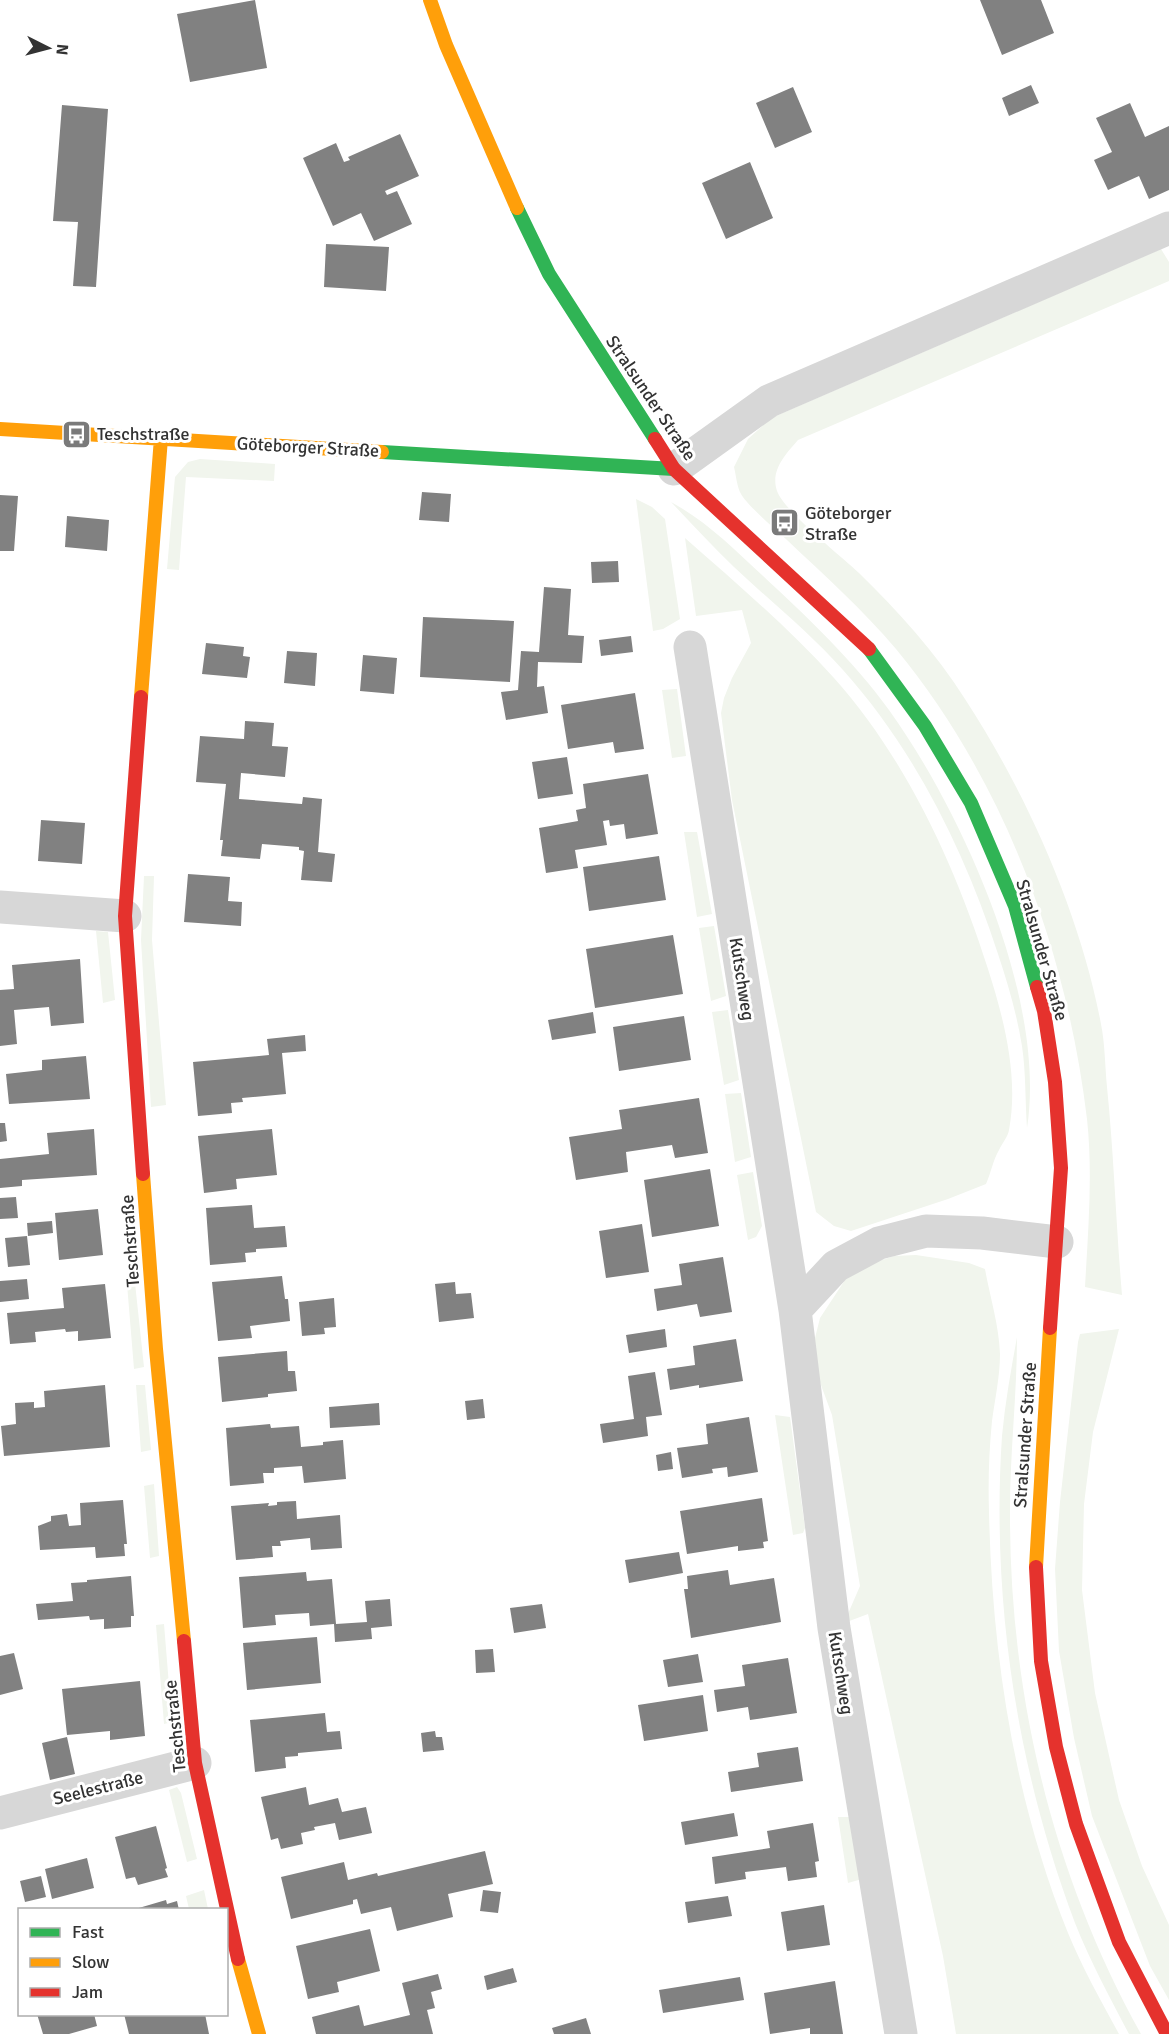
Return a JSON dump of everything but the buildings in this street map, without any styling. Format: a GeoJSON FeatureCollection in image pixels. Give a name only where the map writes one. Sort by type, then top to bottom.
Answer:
{"type":"FeatureCollection","features":[{"type":"Feature","properties":{"kind":"street","name":"Stralsunder Straße"},"geometry":{"type":"LineString","coordinates":[[430,0],[446,45],[504,182],[549,274],[674,469],[867,647],[925,726],[971,803],[1015,906],[1044,1011],[1055,1082],[1061,1168],[1042,1436],[1035,1579],[1041,1661],[1056,1747],[1076,1824],[1119,1942],[1167,2034]]}},
{"type":"Feature","properties":{"kind":"street"},"geometry":{"type":"LineString","coordinates":[[674,469],[769,401],[1169,228]]}},
{"type":"Feature","properties":{"kind":"street","name":"Göteborger Straße"},"geometry":{"type":"LineString","coordinates":[[0,429],[674,469]]}},
{"type":"Feature","properties":{"kind":"street","name":"Teschstraße"},"geometry":{"type":"LineString","coordinates":[[161,438],[125,916],[156,1349],[195,1763],[227,1908]]}},
{"type":"Feature","properties":{"kind":"street","name":"Kutschweg"},"geometry":{"type":"LineString","coordinates":[[690,648],[795,1310],[834,1628],[901,2034]]}},
{"type":"Feature","properties":{"kind":"street"},"geometry":{"type":"LineString","coordinates":[[0,907],[125,916]]}},
{"type":"Feature","properties":{"kind":"street"},"geometry":{"type":"LineString","coordinates":[[795,1310],[836,1266],[879,1243],[926,1231],[982,1233],[1057,1242]]}},
{"type":"Feature","properties":{"kind":"street","name":"Seelestraße"},"geometry":{"type":"LineString","coordinates":[[0,1813],[195,1763]]}},
{"type":"Feature","properties":{"kind":"street","name":"Teschstraße"},"geometry":{"type":"LineString","coordinates":[[228,1914],[259,2034]]}},
{"type":"Feature","properties":{"kind":"shaded area"},"geometry":{"type":"Polygon","coordinates":[[[1161,249],[1169,262],[1169,281],[798,440],[780,463],[775,483],[782,500],[888,602],[916,633],[954,682],[1009,774],[1048,856],[1080,940],[1092,982],[1102,1032],[1122,1295],[1085,1287],[1090,1161],[1087,1119],[1077,1056],[1064,993],[1046,931],[999,811],[969,754],[934,700],[896,649],[843,593],[749,505],[740,491],[734,467],[748,439],[771,418],[1161,249]]]}},
{"type":"Feature","properties":{"kind":"shaded area"},"geometry":{"type":"Polygon","coordinates":[[[200,459],[275,464],[274,481],[186,477],[179,570],[167,569],[175,477],[188,462],[200,459]]]}},
{"type":"Feature","properties":{"kind":"shaded area"},"geometry":{"type":"Polygon","coordinates":[[[636,499],[652,507],[665,519],[680,619],[663,629],[653,631],[636,499]]]}},
{"type":"Feature","properties":{"kind":"shaded area"},"geometry":{"type":"Polygon","coordinates":[[[671,502],[708,526],[730,545],[845,656],[889,710],[917,752],[945,801],[993,910],[1012,967],[1024,1023],[1030,1078],[1027,1128],[1022,1046],[1005,977],[970,878],[915,768],[869,701],[843,670],[726,559],[671,502]]]}},
{"type":"Feature","properties":{"kind":"shaded area"},"geometry":{"type":"Polygon","coordinates":[[[685,538],[761,606],[834,678],[884,743],[926,815],[944,853],[988,969],[1004,1028],[1011,1069],[1012,1110],[1009,1130],[995,1158],[986,1184],[851,1231],[834,1226],[816,1212],[732,800],[721,713],[732,678],[751,643],[742,610],[696,616],[685,538]]]}},
{"type":"Feature","properties":{"kind":"shaded area"},"geometry":{"type":"Polygon","coordinates":[[[677,689],[686,756],[672,758],[662,690],[677,689]]]}},
{"type":"Feature","properties":{"kind":"shaded area"},"geometry":{"type":"Polygon","coordinates":[[[684,832],[697,832],[712,914],[697,917],[684,832]]]}},
{"type":"Feature","properties":{"kind":"shaded area"},"geometry":{"type":"Polygon","coordinates":[[[144,876],[154,876],[152,940],[166,1105],[151,1107],[141,940],[144,876]]]}},
{"type":"Feature","properties":{"kind":"shaded area"},"geometry":{"type":"Polygon","coordinates":[[[714,926],[726,996],[711,1001],[699,928],[714,926]]]}},
{"type":"Feature","properties":{"kind":"shaded area"},"geometry":{"type":"Polygon","coordinates":[[[96,931],[108,932],[115,1000],[103,1003],[96,931]]]}},
{"type":"Feature","properties":{"kind":"shaded area"},"geometry":{"type":"Polygon","coordinates":[[[728,1010],[739,1080],[724,1085],[712,1012],[728,1010]]]}},
{"type":"Feature","properties":{"kind":"shaded area"},"geometry":{"type":"Polygon","coordinates":[[[741,1093],[751,1157],[735,1162],[725,1094],[741,1093]]]}},
{"type":"Feature","properties":{"kind":"shaded area"},"geometry":{"type":"Polygon","coordinates":[[[753,1172],[762,1226],[756,1237],[748,1240],[737,1175],[753,1172]]]}},
{"type":"Feature","properties":{"kind":"shaded area"},"geometry":{"type":"Polygon","coordinates":[[[916,1255],[969,1263],[985,1269],[1000,1354],[990,1444],[989,1512],[995,1619],[1009,1726],[1033,1831],[1049,1882],[1073,1946],[1119,2034],[956,2034],[943,1956],[868,1614],[844,1623],[860,1586],[832,1415],[814,1366],[815,1338],[820,1318],[845,1280],[864,1266],[894,1256],[916,1255]]]}},
{"type":"Feature","properties":{"kind":"shaded area"},"geometry":{"type":"Polygon","coordinates":[[[135,1283],[144,1367],[134,1369],[127,1284],[135,1283]]]}},
{"type":"Feature","properties":{"kind":"shaded area"},"geometry":{"type":"Polygon","coordinates":[[[1119,1329],[1093,1432],[1084,1504],[1082,1590],[1095,1693],[1119,1800],[1142,1866],[1169,1925],[1169,2000],[1150,1966],[1092,1816],[1074,1738],[1059,1651],[1055,1569],[1078,1342],[1080,1334],[1119,1329]]]}},
{"type":"Feature","properties":{"kind":"shaded area"},"geometry":{"type":"Polygon","coordinates":[[[1017,1337],[1010,1510],[1012,1578],[1018,1647],[1028,1714],[1042,1781],[1060,1846],[1083,1910],[1110,1973],[1141,2034],[1129,2034],[1075,1923],[1038,1805],[1013,1684],[1005,1622],[1000,1498],[1003,1424],[1017,1337]]]}},
{"type":"Feature","properties":{"kind":"shaded area"},"geometry":{"type":"Polygon","coordinates":[[[136,1385],[145,1385],[151,1450],[141,1452],[136,1385]]]}},
{"type":"Feature","properties":{"kind":"shaded area"},"geometry":{"type":"Polygon","coordinates":[[[775,1415],[790,1417],[805,1528],[803,1533],[793,1535],[775,1415]]]}},
{"type":"Feature","properties":{"kind":"shaded area"},"geometry":{"type":"Polygon","coordinates":[[[154,1484],[159,1556],[150,1558],[144,1486],[154,1484]]]}},
{"type":"Feature","properties":{"kind":"shaded area"},"geometry":{"type":"Polygon","coordinates":[[[164,1624],[172,1722],[164,1724],[156,1625],[164,1624]]]}},
{"type":"Feature","properties":{"kind":"shaded area"},"geometry":{"type":"Polygon","coordinates":[[[177,1787],[181,1793],[197,1859],[187,1862],[169,1790],[177,1787]]]}},
{"type":"Feature","properties":{"kind":"shaded area"},"geometry":{"type":"Polygon","coordinates":[[[838,1817],[852,1817],[862,1879],[848,1883],[838,1817]]]}},
{"type":"Feature","properties":{"kind":"shaded area"},"geometry":{"type":"Polygon","coordinates":[[[204,1890],[208,1908],[189,1908],[186,1896],[204,1890]]]}},
{"type":"Feature","properties":{"kind":"traffic: fast"},"geometry":{"type":"LineString","coordinates":[[517,208],[549,274],[655,439]]}},
{"type":"Feature","properties":{"kind":"traffic: fast"},"geometry":{"type":"LineString","coordinates":[[382,452],[674,469]]}},
{"type":"Feature","properties":{"kind":"traffic: fast"},"geometry":{"type":"LineString","coordinates":[[869,649],[925,726],[971,803],[1015,906],[1037,987]]}},
{"type":"Feature","properties":{"kind":"traffic: slow"},"geometry":{"type":"LineString","coordinates":[[430,0],[446,45],[517,208]]}},
{"type":"Feature","properties":{"kind":"traffic: slow"},"geometry":{"type":"LineString","coordinates":[[0,429],[382,452]]}},
{"type":"Feature","properties":{"kind":"traffic: slow"},"geometry":{"type":"LineString","coordinates":[[141,697],[161,438]]}},
{"type":"Feature","properties":{"kind":"traffic: slow"},"geometry":{"type":"LineString","coordinates":[[143,1174],[156,1349],[184,1641]]}},
{"type":"Feature","properties":{"kind":"traffic: slow"},"geometry":{"type":"LineString","coordinates":[[1036,1567],[1050,1328]]}},
{"type":"Feature","properties":{"kind":"traffic: slow"},"geometry":{"type":"LineString","coordinates":[[238,1959],[259,2034]]}},
{"type":"Feature","properties":{"kind":"traffic: jam"},"geometry":{"type":"LineString","coordinates":[[655,439],[674,469],[869,649]]}},
{"type":"Feature","properties":{"kind":"traffic: jam"},"geometry":{"type":"LineString","coordinates":[[141,697],[125,916],[143,1174]]}},
{"type":"Feature","properties":{"kind":"traffic: jam"},"geometry":{"type":"LineString","coordinates":[[1037,987],[1044,1011],[1055,1082],[1061,1168],[1050,1328]]}},
{"type":"Feature","properties":{"kind":"traffic: jam"},"geometry":{"type":"LineString","coordinates":[[1036,1567],[1041,1661],[1056,1747],[1076,1824],[1119,1942],[1167,2034]]}},
{"type":"Feature","properties":{"kind":"traffic: jam"},"geometry":{"type":"LineString","coordinates":[[184,1641],[195,1763],[227,1908]]}},
{"type":"Feature","properties":{"kind":"traffic: jam"},"geometry":{"type":"LineString","coordinates":[[228,1913],[238,1959]]}},
{"type":"Feature","properties":{"kind":"place","name":"Teschstraße"},"geometry":{"type":"Point","coordinates":[76,434]}},
{"type":"Feature","properties":{"kind":"place","name":"Göteborger Straße"},"geometry":{"type":"Point","coordinates":[784,523]}}]}
